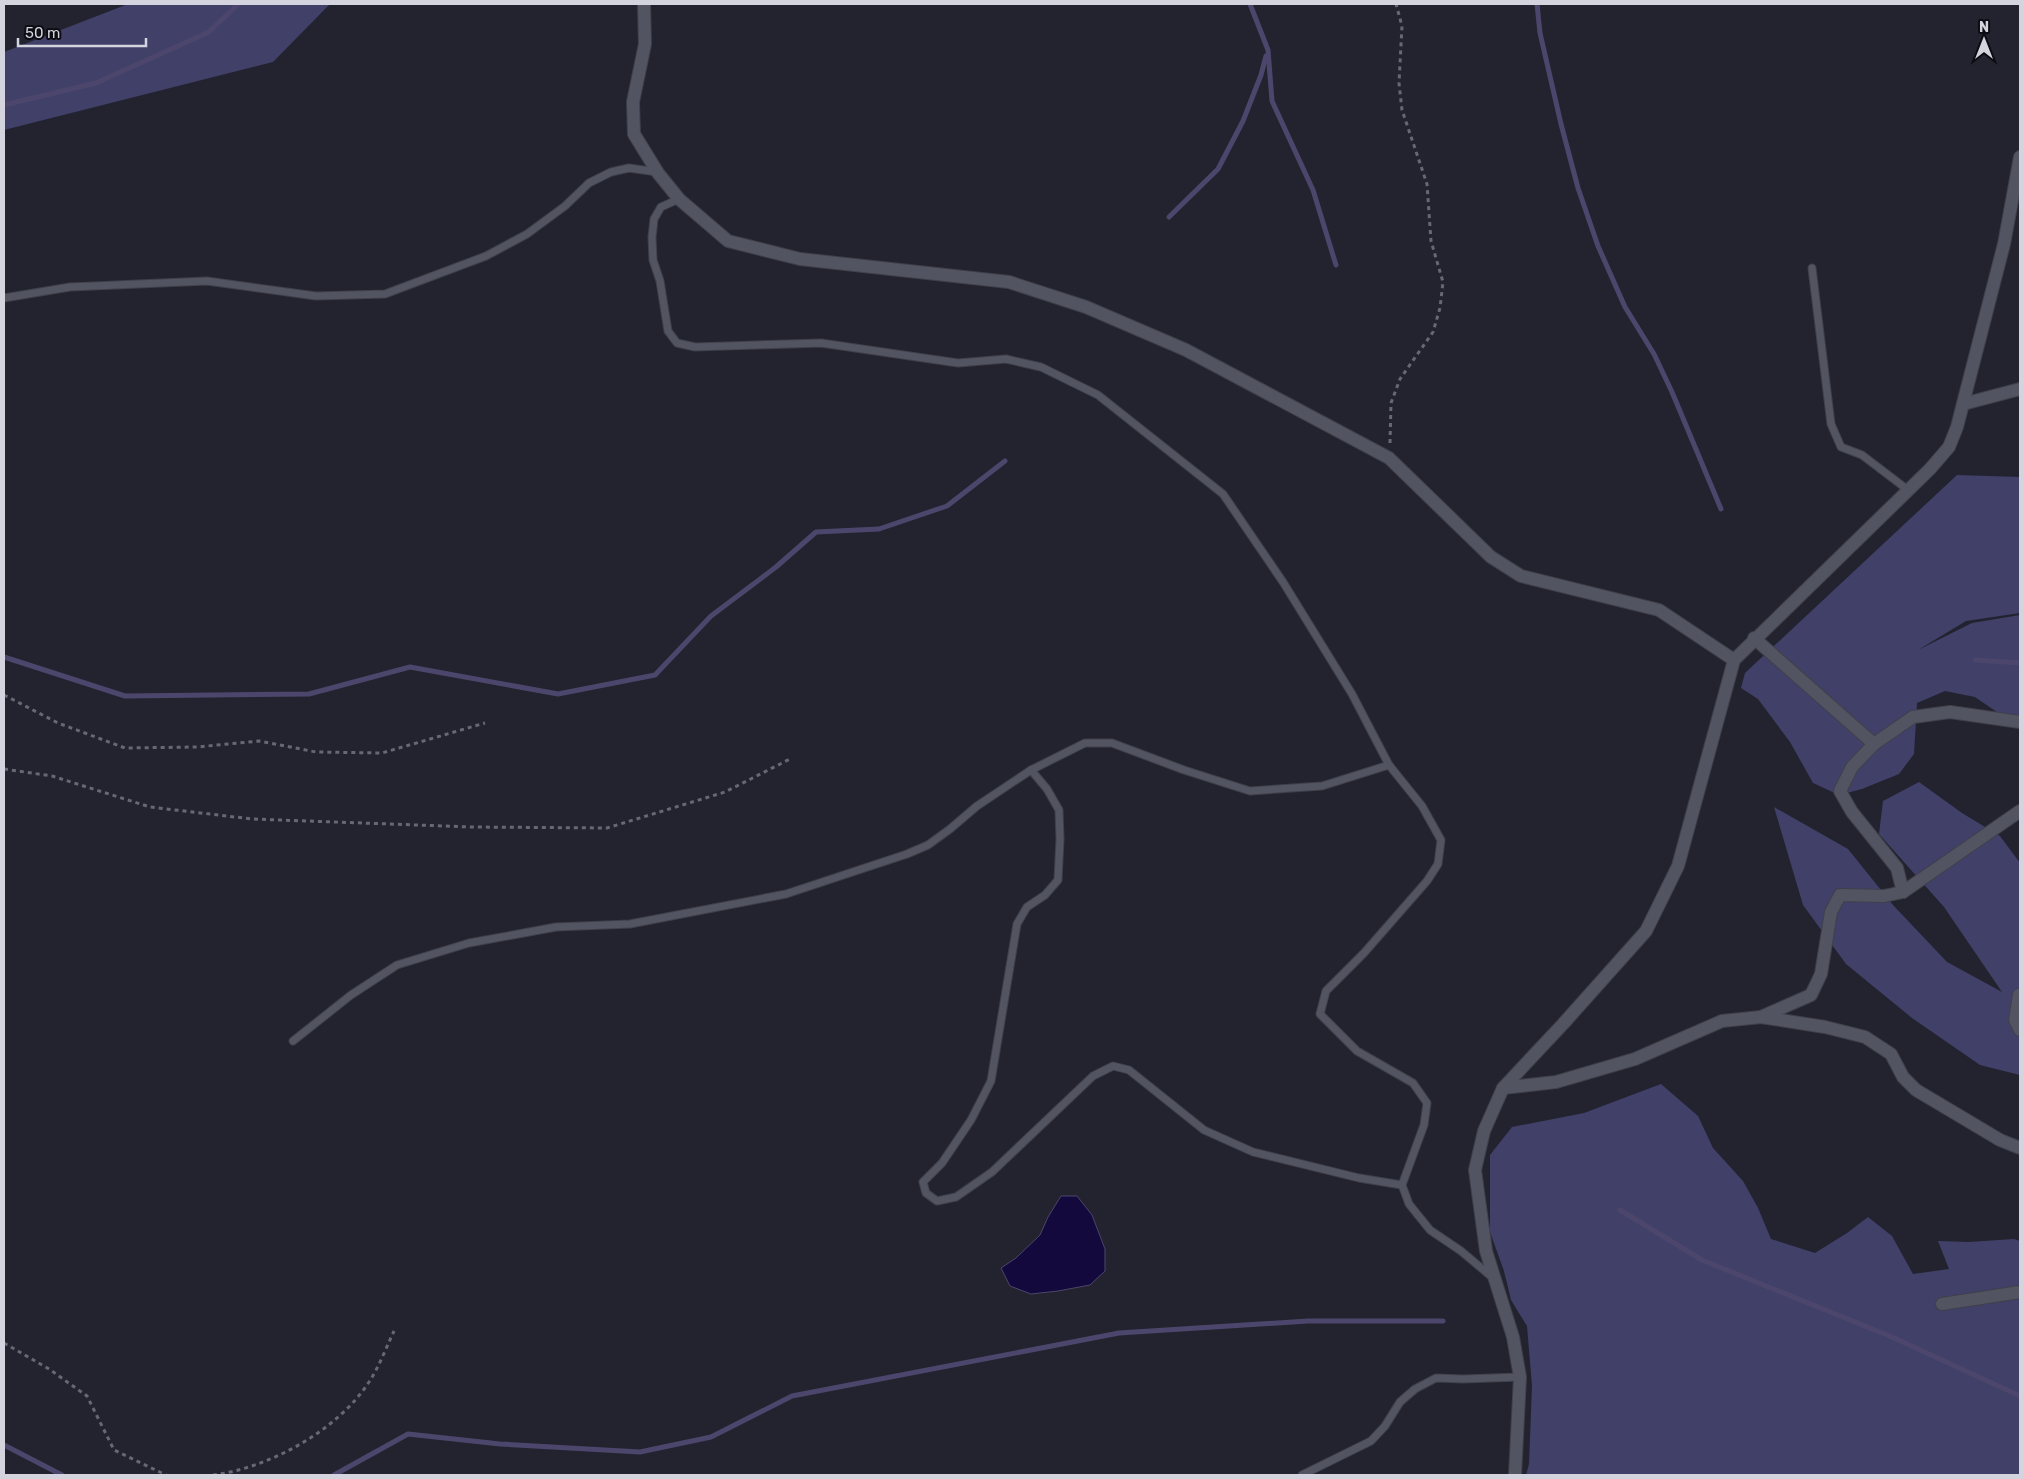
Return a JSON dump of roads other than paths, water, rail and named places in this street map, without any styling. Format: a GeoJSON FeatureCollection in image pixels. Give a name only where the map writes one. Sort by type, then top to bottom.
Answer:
{"type":"FeatureCollection","features":[{"type":"Feature","properties":{"kind":"street"},"geometry":{"type":"LineString","coordinates":[[644,4],[645,44],[633,102],[634,134],[658,173],[679,199],[728,241],[800,259],[1008,282],[1086,307],[1186,350],[1389,458],[1491,558],[1521,576],[1659,610],[1734,660]]}},
{"type":"Feature","properties":{"kind":"street"},"geometry":{"type":"LineString","coordinates":[[1515,1475],[1520,1377],[1513,1337],[1492,1277],[1486,1251],[1475,1170],[1484,1132],[1503,1088],[1646,931],[1678,866],[1734,660],[1754,638],[1930,469],[1948,447],[1957,427],[2004,244],[2020,157]]}},
{"type":"Feature","properties":{"kind":"street"},"geometry":{"type":"LineString","coordinates":[[1963,404],[2020,389]]}},
{"type":"Feature","properties":{"kind":"street"},"geometry":{"type":"LineString","coordinates":[[1754,638],[1874,744]]}},
{"type":"Feature","properties":{"kind":"street"},"geometry":{"type":"LineString","coordinates":[[1903,892],[1897,868],[1852,812],[1840,791],[1852,766],[1874,744],[1913,717],[1950,712],[2020,722]]}},
{"type":"Feature","properties":{"kind":"street"},"geometry":{"type":"LineString","coordinates":[[1761,1018],[1811,995],[1821,974],[1831,912],[1840,895],[1884,896],[1903,892],[2020,811]]}},
{"type":"Feature","properties":{"kind":"street"},"geometry":{"type":"LineString","coordinates":[[2020,995],[2016,1020],[2020,1030]]}},
{"type":"Feature","properties":{"kind":"street"},"geometry":{"type":"LineString","coordinates":[[1503,1088],[1556,1082],[1635,1059],[1722,1020],[1761,1018],[1825,1027],[1865,1037],[1892,1054],[1903,1077],[1916,1090],[2000,1140],[2020,1148]]}},
{"type":"Feature","properties":{"kind":"street"},"geometry":{"type":"LineString","coordinates":[[1942,1304],[2020,1292]]}},
{"type":"Feature","properties":{"kind":"lane"},"geometry":{"type":"LineString","coordinates":[[4,298],[70,287],[207,281],[316,296],[385,294],[486,256],[527,234],[565,206],[589,183],[611,172],[629,168],[658,173]]}},
{"type":"Feature","properties":{"kind":"lane"},"geometry":{"type":"LineString","coordinates":[[679,199],[661,207],[654,219],[652,237],[653,260],[660,280],[668,331],[676,343],[695,347],[822,343],[958,363],[1006,359],[1041,366],[1098,395],[1223,494],[1283,582],[1352,694],[1389,765],[1422,806],[1435,827],[1440,840],[1438,864],[1427,881],[1364,953],[1326,991],[1320,1014],[1357,1051],[1413,1083],[1427,1103],[1424,1125],[1402,1185],[1409,1204],[1430,1230],[1461,1250],[1492,1277]]}},
{"type":"Feature","properties":{"kind":"lane"},"geometry":{"type":"LineString","coordinates":[[1812,268],[1831,424],[1841,447],[1862,455],[1908,490]]}},
{"type":"Feature","properties":{"kind":"lane"},"geometry":{"type":"LineString","coordinates":[[293,1041],[351,995],[397,965],[468,943],[556,927],[630,924],[786,894],[907,854],[928,845],[977,806],[1031,770],[1085,743],[1112,743],[1184,770],[1250,791],[1322,786],[1389,765]]}},
{"type":"Feature","properties":{"kind":"lane"},"geometry":{"type":"LineString","coordinates":[[1031,770],[1047,789],[1059,810],[1058,880],[1045,895],[1027,906],[1017,924],[991,1080],[971,1120],[942,1163],[923,1182],[926,1193],[937,1201],[956,1196],[992,1172],[1093,1076],[1113,1066],[1129,1070],[1204,1130],[1254,1152],[1359,1178],[1402,1185]]}},
{"type":"Feature","properties":{"kind":"lane"},"geometry":{"type":"LineString","coordinates":[[1302,1475],[1371,1441],[1385,1426],[1400,1402],[1415,1389],[1436,1378],[1520,1377]]}},
{"type":"Feature","properties":{"kind":"waterway"},"geometry":{"type":"LineString","coordinates":[[4,105],[96,83],[209,32],[238,4]]}},
{"type":"Feature","properties":{"kind":"waterway"},"geometry":{"type":"LineString","coordinates":[[1250,4],[1268,50],[1272,101],[1313,190],[1336,265]]}},
{"type":"Feature","properties":{"kind":"waterway"},"geometry":{"type":"LineString","coordinates":[[1537,4],[1540,33],[1561,124],[1578,188],[1598,246],[1625,307],[1654,354],[1672,392],[1721,509]]}},
{"type":"Feature","properties":{"kind":"waterway"},"geometry":{"type":"LineString","coordinates":[[1169,217],[1218,169],[1243,121],[1261,75],[1266,56]]}},
{"type":"Feature","properties":{"kind":"waterway"},"geometry":{"type":"LineString","coordinates":[[4,657],[125,696],[309,694],[410,667],[558,694],[655,675],[711,616],[776,567],[816,532],[879,529],[947,506],[1005,461]]}},
{"type":"Feature","properties":{"kind":"waterway"},"geometry":{"type":"LineString","coordinates":[[1975,660],[2020,663]]}},
{"type":"Feature","properties":{"kind":"waterway"},"geometry":{"type":"LineString","coordinates":[[1620,1210],[1702,1260],[1892,1337],[2020,1396]]}},
{"type":"Feature","properties":{"kind":"waterway"},"geometry":{"type":"LineString","coordinates":[[334,1475],[408,1434],[500,1444],[640,1452],[711,1437],[792,1396],[1119,1333],[1308,1321],[1443,1321]]}},
{"type":"Feature","properties":{"kind":"waterway"},"geometry":{"type":"LineString","coordinates":[[4,1445],[62,1475]]}}]}
